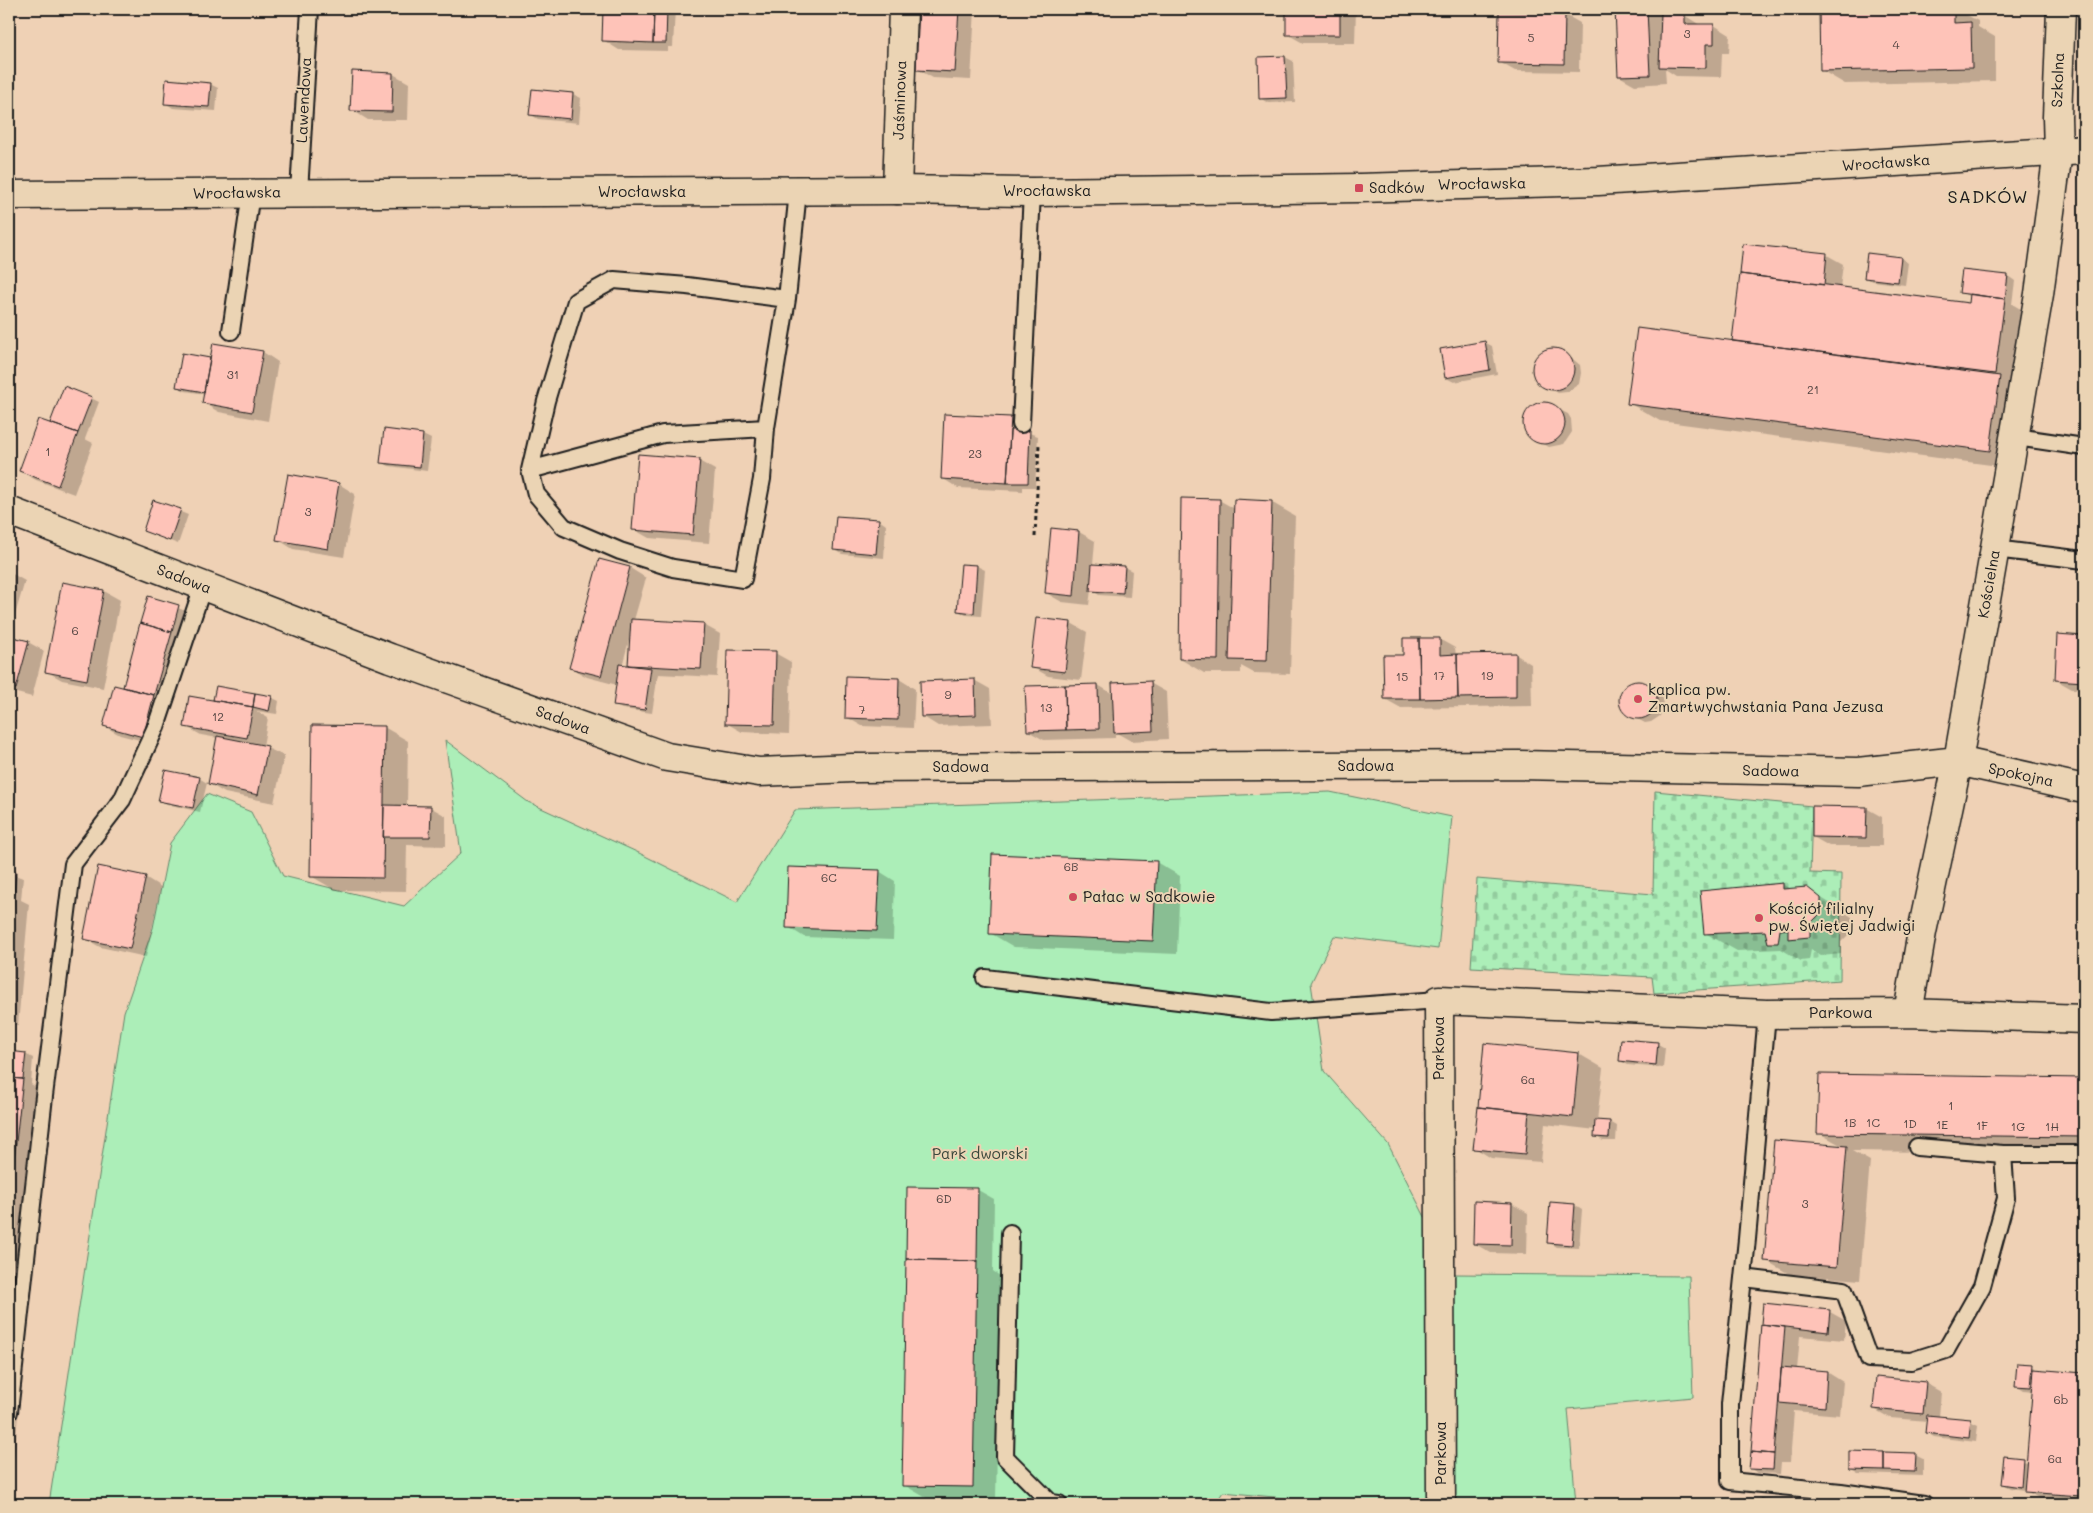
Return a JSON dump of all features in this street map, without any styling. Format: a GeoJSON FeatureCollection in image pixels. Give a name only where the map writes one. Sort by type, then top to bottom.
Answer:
{"type":"FeatureCollection","features":[{"type":"Feature","properties":{"kind":"street","name":"Jaśminowa"},"geometry":{"type":"LineString","coordinates":[[897,190],[903,9]]}},
{"type":"Feature","properties":{"kind":"street","name":"Szkolna"},"geometry":{"type":"LineString","coordinates":[[2061,9],[2057,117],[2071,151]]}},
{"type":"Feature","properties":{"kind":"street","name":"Wrocławska"},"geometry":{"type":"LineString","coordinates":[[9,195],[897,190],[1032,192],[1359,188],[1598,181],[2071,151]]}},
{"type":"Feature","properties":{"kind":"street","name":"Kościelna"},"geometry":{"type":"LineString","coordinates":[[1908,1013],[1958,761],[2016,437],[2039,294],[2071,151]]}},
{"type":"Feature","properties":{"kind":"street","name":"Sadowa"},"geometry":{"type":"LineString","coordinates":[[9,511],[390,658],[667,758],[759,772],[852,768],[1519,765],[1858,772],[1958,761]]}},
{"type":"Feature","properties":{"kind":"street","name":"Spokojna"},"geometry":{"type":"LineString","coordinates":[[1958,761],[2084,788]]}},
{"type":"Feature","properties":{"kind":"street","name":"Parkowa"},"geometry":{"type":"LineString","coordinates":[[1441,1504],[1439,1000],[1767,1014],[1908,1013],[2084,1019]]}},
{"type":"Feature","properties":{"kind":"lane","name":"Lawendowa"},"geometry":{"type":"LineString","coordinates":[[299,192],[310,9]]}},
{"type":"Feature","properties":{"kind":"lane"},"geometry":{"type":"LineString","coordinates":[[787,299],[687,286],[614,280],[576,301],[546,400],[530,470],[536,494],[564,527],[620,551],[672,568],[743,579],[762,479],[766,428],[787,299],[798,191]]}},
{"type":"Feature","properties":{"kind":"lane"},"geometry":{"type":"LineString","coordinates":[[1021,424],[1032,192]]}},
{"type":"Feature","properties":{"kind":"lane"},"geometry":{"type":"LineString","coordinates":[[231,331],[251,193]]}},
{"type":"Feature","properties":{"kind":"lane"},"geometry":{"type":"LineString","coordinates":[[530,470],[663,434],[766,428]]}},
{"type":"Feature","properties":{"kind":"lane"},"geometry":{"type":"LineString","coordinates":[[2016,437],[2084,447]]}},
{"type":"Feature","properties":{"kind":"lane"},"geometry":{"type":"LineString","coordinates":[[1996,549],[2084,560]]}},
{"type":"Feature","properties":{"kind":"lane"},"geometry":{"type":"LineString","coordinates":[[9,1412],[45,1086],[73,864],[122,800],[156,727],[203,586]]}},
{"type":"Feature","properties":{"kind":"lane"},"geometry":{"type":"LineString","coordinates":[[985,978],[1272,1012],[1439,1000]]}},
{"type":"Feature","properties":{"kind":"lane"},"geometry":{"type":"LineString","coordinates":[[1767,1014],[1730,1404],[1730,1481],[1841,1492],[1924,1504]]}},
{"type":"Feature","properties":{"kind":"lane"},"geometry":{"type":"LineString","coordinates":[[1917,1147],[2004,1154],[2084,1154]]}},
{"type":"Feature","properties":{"kind":"lane"},"geometry":{"type":"LineString","coordinates":[[1743,1278],[1844,1290],[1869,1358],[1911,1361],[1946,1350],[1982,1286],[2006,1198],[2004,1154]]}},
{"type":"Feature","properties":{"kind":"lane"},"geometry":{"type":"LineString","coordinates":[[1010,1232],[1005,1456],[1051,1503],[1059,1504]]}},
{"type":"Feature","properties":{"kind":"green space","name":"Park dworski"},"geometry":{"type":"Polygon","coordinates":[[[445,740],[528,802],[639,853],[737,902],[795,810],[1330,792],[1452,817],[1438,949],[1334,936],[1311,983],[1324,1071],[1388,1144],[1454,1274],[1689,1276],[1693,1397],[1568,1409],[1576,1504],[1345,1504],[1223,1492],[1215,1504],[49,1504],[124,1012],[153,928],[170,843],[207,794],[251,812],[283,876],[404,906],[461,853],[445,740]]]}},
{"type":"Feature","properties":{"kind":"green space"},"geometry":{"type":"Polygon","coordinates":[[[1655,791],[1812,806],[1810,873],[1841,874],[1840,980],[1654,993],[1652,977],[1471,967],[1477,879],[1653,894],[1655,791]]]}},
{"type":"Feature","properties":{"kind":"building"},"geometry":{"type":"Polygon","coordinates":[[[603,9],[654,9],[653,43],[602,41],[603,9]]]}},
{"type":"Feature","properties":{"kind":"building"},"geometry":{"type":"Polygon","coordinates":[[[654,9],[667,9],[666,43],[653,43],[654,9]]]}},
{"type":"Feature","properties":{"kind":"building"},"geometry":{"type":"Polygon","coordinates":[[[919,9],[959,9],[955,72],[916,70],[919,9]]]}},
{"type":"Feature","properties":{"kind":"building"},"geometry":{"type":"Polygon","coordinates":[[[1286,9],[1340,9],[1340,35],[1286,35],[1286,9]]]}},
{"type":"Feature","properties":{"kind":"building"},"geometry":{"type":"Polygon","coordinates":[[[1615,9],[1647,9],[1650,75],[1618,76],[1615,9]]]}},
{"type":"Feature","properties":{"kind":"building"},"geometry":{"type":"Polygon","coordinates":[[[1819,9],[1954,9],[1954,23],[1971,22],[1972,68],[1820,71],[1819,9]]]}},
{"type":"Feature","properties":{"kind":"building"},"geometry":{"type":"Polygon","coordinates":[[[1499,12],[1565,13],[1564,64],[1498,63],[1499,12]]]}},
{"type":"Feature","properties":{"kind":"building"},"geometry":{"type":"Polygon","coordinates":[[[1661,13],[1685,14],[1685,24],[1714,24],[1714,44],[1706,44],[1706,68],[1659,67],[1661,13]]]}},
{"type":"Feature","properties":{"kind":"building"},"geometry":{"type":"Polygon","coordinates":[[[1285,56],[1287,98],[1259,99],[1258,57],[1285,56]]]}},
{"type":"Feature","properties":{"kind":"building"},"geometry":{"type":"Polygon","coordinates":[[[352,71],[393,73],[392,112],[350,111],[352,71]]]}},
{"type":"Feature","properties":{"kind":"building"},"geometry":{"type":"Polygon","coordinates":[[[166,79],[211,83],[209,107],[164,104],[166,79]]]}},
{"type":"Feature","properties":{"kind":"building"},"geometry":{"type":"Polygon","coordinates":[[[532,89],[573,93],[571,119],[529,115],[532,89]]]}},
{"type":"Feature","properties":{"kind":"building"},"geometry":{"type":"Polygon","coordinates":[[[1743,244],[1827,253],[1824,285],[1740,274],[1743,244]]]}},
{"type":"Feature","properties":{"kind":"building"},"geometry":{"type":"Polygon","coordinates":[[[1867,253],[1901,257],[1898,282],[1864,278],[1867,253]]]}},
{"type":"Feature","properties":{"kind":"building"},"geometry":{"type":"Polygon","coordinates":[[[1962,270],[2008,275],[2005,299],[1959,293],[1962,270]]]}},
{"type":"Feature","properties":{"kind":"building"},"geometry":{"type":"Polygon","coordinates":[[[1740,274],[1969,303],[1970,294],[2005,299],[1995,374],[1732,341],[1740,274]]]}},
{"type":"Feature","properties":{"kind":"building"},"geometry":{"type":"Polygon","coordinates":[[[1637,328],[2000,376],[1990,451],[1627,404],[1637,328]]]}},
{"type":"Feature","properties":{"kind":"building"},"geometry":{"type":"Polygon","coordinates":[[[1485,341],[1490,370],[1445,378],[1440,349],[1485,341]]]}},
{"type":"Feature","properties":{"kind":"building"},"geometry":{"type":"Polygon","coordinates":[[[213,343],[263,351],[252,412],[202,403],[213,343]]]}},
{"type":"Feature","properties":{"kind":"building"},"geometry":{"type":"Polygon","coordinates":[[[1549,348],[1557,348],[1568,354],[1574,369],[1568,384],[1557,390],[1549,390],[1538,384],[1532,373],[1532,365],[1538,354],[1549,348]]]}},
{"type":"Feature","properties":{"kind":"building"},"geometry":{"type":"Polygon","coordinates":[[[182,353],[210,358],[204,392],[176,387],[182,353]]]}},
{"type":"Feature","properties":{"kind":"building"},"geometry":{"type":"Polygon","coordinates":[[[64,386],[92,397],[78,433],[50,423],[64,386]]]}},
{"type":"Feature","properties":{"kind":"building"},"geometry":{"type":"Polygon","coordinates":[[[1540,402],[1548,402],[1559,408],[1565,423],[1559,438],[1548,444],[1540,444],[1529,438],[1523,427],[1523,419],[1529,408],[1540,402]]]}},
{"type":"Feature","properties":{"kind":"building"},"geometry":{"type":"Polygon","coordinates":[[[944,414],[1011,417],[1007,483],[941,479],[944,414]]]}},
{"type":"Feature","properties":{"kind":"building"},"geometry":{"type":"Polygon","coordinates":[[[38,419],[78,433],[58,486],[19,471],[38,419]]]}},
{"type":"Feature","properties":{"kind":"building"},"geometry":{"type":"Polygon","coordinates":[[[384,429],[423,434],[420,467],[380,463],[384,429]]]}},
{"type":"Feature","properties":{"kind":"building"},"geometry":{"type":"Polygon","coordinates":[[[1010,430],[1030,430],[1028,483],[1007,483],[1010,430]]]}},
{"type":"Feature","properties":{"kind":"building"},"geometry":{"type":"Polygon","coordinates":[[[638,454],[700,459],[693,535],[632,530],[638,454]]]}},
{"type":"Feature","properties":{"kind":"building"},"geometry":{"type":"Polygon","coordinates":[[[288,474],[339,483],[328,549],[276,540],[288,474]]]}},
{"type":"Feature","properties":{"kind":"building"},"geometry":{"type":"Polygon","coordinates":[[[1181,498],[1220,499],[1218,660],[1179,659],[1181,498]]]}},
{"type":"Feature","properties":{"kind":"building"},"geometry":{"type":"Polygon","coordinates":[[[1234,499],[1272,501],[1267,661],[1229,660],[1234,499]]]}},
{"type":"Feature","properties":{"kind":"building"},"geometry":{"type":"Polygon","coordinates":[[[153,500],[181,509],[170,541],[143,531],[153,500]]]}},
{"type":"Feature","properties":{"kind":"building"},"geometry":{"type":"Polygon","coordinates":[[[836,516],[879,519],[876,554],[833,550],[836,516]]]}},
{"type":"Feature","properties":{"kind":"building"},"geometry":{"type":"Polygon","coordinates":[[[1051,528],[1079,531],[1074,596],[1045,593],[1051,528]]]}},
{"type":"Feature","properties":{"kind":"building"},"geometry":{"type":"Polygon","coordinates":[[[599,559],[630,567],[601,676],[569,668],[599,559]]]}},
{"type":"Feature","properties":{"kind":"building"},"geometry":{"type":"Polygon","coordinates":[[[961,564],[977,565],[974,613],[957,611],[961,564]]]}},
{"type":"Feature","properties":{"kind":"building"},"geometry":{"type":"Polygon","coordinates":[[[1092,564],[1125,566],[1123,593],[1090,591],[1092,564]]]}},
{"type":"Feature","properties":{"kind":"building"},"geometry":{"type":"Polygon","coordinates":[[[62,582],[104,590],[87,680],[45,672],[62,582]]]}},
{"type":"Feature","properties":{"kind":"building"},"geometry":{"type":"Polygon","coordinates":[[[148,596],[179,605],[172,632],[140,623],[148,596]]]}},
{"type":"Feature","properties":{"kind":"building"},"geometry":{"type":"Polygon","coordinates":[[[1036,618],[1071,622],[1065,672],[1030,668],[1036,618]]]}},
{"type":"Feature","properties":{"kind":"building"},"geometry":{"type":"Polygon","coordinates":[[[631,619],[704,623],[701,669],[628,665],[631,619]]]}},
{"type":"Feature","properties":{"kind":"building"},"geometry":{"type":"Polygon","coordinates":[[[140,623],[172,632],[154,695],[123,687],[140,623]]]}},
{"type":"Feature","properties":{"kind":"building"},"geometry":{"type":"Polygon","coordinates":[[[2057,634],[2084,636],[2084,682],[2055,680],[2057,634]]]}},
{"type":"Feature","properties":{"kind":"building"},"geometry":{"type":"Polygon","coordinates":[[[9,636],[29,641],[16,689],[9,687],[9,636]]]}},
{"type":"Feature","properties":{"kind":"building"},"geometry":{"type":"Polygon","coordinates":[[[1403,638],[1419,638],[1420,699],[1384,699],[1383,655],[1403,655],[1403,638]]]}},
{"type":"Feature","properties":{"kind":"building"},"geometry":{"type":"Polygon","coordinates":[[[1419,638],[1440,638],[1440,655],[1457,654],[1458,698],[1420,699],[1419,638]]]}},
{"type":"Feature","properties":{"kind":"building"},"geometry":{"type":"Polygon","coordinates":[[[727,650],[776,651],[774,725],[725,724],[727,650]]]}},
{"type":"Feature","properties":{"kind":"building"},"geometry":{"type":"Polygon","coordinates":[[[1516,653],[1516,697],[1458,698],[1457,654],[1516,653]]]}},
{"type":"Feature","properties":{"kind":"building"},"geometry":{"type":"Polygon","coordinates":[[[619,664],[651,668],[645,710],[613,706],[619,664]]]}},
{"type":"Feature","properties":{"kind":"building"},"geometry":{"type":"Polygon","coordinates":[[[846,676],[899,678],[898,720],[845,718],[846,676]]]}},
{"type":"Feature","properties":{"kind":"building"},"geometry":{"type":"Polygon","coordinates":[[[975,679],[976,715],[921,717],[920,681],[975,679]]]}},
{"type":"Feature","properties":{"kind":"building"},"geometry":{"type":"Polygon","coordinates":[[[1151,681],[1153,731],[1114,733],[1112,683],[1151,681]]]}},
{"type":"Feature","properties":{"kind":"building","name":"kaplica pw. Zmartwychwstania Pana Jezusa"},"geometry":{"type":"Polygon","coordinates":[[[1638,681],[1651,687],[1657,700],[1651,713],[1638,719],[1625,713],[1619,700],[1625,687],[1638,681]]]}},
{"type":"Feature","properties":{"kind":"building"},"geometry":{"type":"Polygon","coordinates":[[[1098,684],[1099,729],[1066,730],[1065,685],[1098,684]]]}},
{"type":"Feature","properties":{"kind":"building"},"geometry":{"type":"Polygon","coordinates":[[[114,685],[154,695],[143,737],[103,726],[114,685]]]}},
{"type":"Feature","properties":{"kind":"building"},"geometry":{"type":"Polygon","coordinates":[[[1065,685],[1066,730],[1027,731],[1025,686],[1065,685]]]}},
{"type":"Feature","properties":{"kind":"building"},"geometry":{"type":"Polygon","coordinates":[[[216,686],[255,693],[253,707],[213,700],[216,686]]]}},
{"type":"Feature","properties":{"kind":"building"},"geometry":{"type":"Polygon","coordinates":[[[255,693],[272,696],[269,711],[253,707],[255,693]]]}},
{"type":"Feature","properties":{"kind":"building"},"geometry":{"type":"Polygon","coordinates":[[[189,696],[253,707],[247,738],[184,727],[189,696]]]}},
{"type":"Feature","properties":{"kind":"building"},"geometry":{"type":"Polygon","coordinates":[[[312,725],[385,726],[383,878],[310,877],[312,725]]]}},
{"type":"Feature","properties":{"kind":"building"},"geometry":{"type":"Polygon","coordinates":[[[217,736],[268,746],[258,795],[208,784],[217,736]]]}},
{"type":"Feature","properties":{"kind":"building"},"geometry":{"type":"Polygon","coordinates":[[[165,770],[200,777],[193,808],[158,801],[165,770]]]}},
{"type":"Feature","properties":{"kind":"building"},"geometry":{"type":"Polygon","coordinates":[[[384,805],[431,806],[430,837],[383,837],[384,805]]]}},
{"type":"Feature","properties":{"kind":"building"},"geometry":{"type":"Polygon","coordinates":[[[1812,806],[1867,807],[1866,838],[1812,837],[1812,806]]]}},
{"type":"Feature","properties":{"kind":"building","name":"Pałac w Sadkowie"},"geometry":{"type":"Polygon","coordinates":[[[992,854],[1157,861],[1153,941],[989,934],[992,854]]]}},
{"type":"Feature","properties":{"kind":"building"},"geometry":{"type":"Polygon","coordinates":[[[98,866],[146,876],[130,949],[83,939],[98,866]]]}},
{"type":"Feature","properties":{"kind":"building"},"geometry":{"type":"Polygon","coordinates":[[[788,867],[880,870],[877,931],[786,928],[788,867]]]}},
{"type":"Feature","properties":{"kind":"building"},"geometry":{"type":"Polygon","coordinates":[[[9,871],[16,872],[14,894],[9,893],[9,871]]]}},
{"type":"Feature","properties":{"kind":"building","name":"Kościół filialny pw. Świętej Jadwigi"},"geometry":{"type":"Polygon","coordinates":[[[1783,883],[1783,889],[1807,887],[1821,898],[1821,913],[1810,924],[1810,937],[1788,939],[1788,929],[1780,930],[1778,943],[1768,943],[1765,931],[1704,934],[1700,891],[1783,883]]]}},
{"type":"Feature","properties":{"kind":"building"},"geometry":{"type":"Polygon","coordinates":[[[9,893],[14,894],[9,944],[9,893]]]}},
{"type":"Feature","properties":{"kind":"building"},"geometry":{"type":"Polygon","coordinates":[[[1621,1039],[1658,1042],[1656,1065],[1619,1061],[1621,1039]]]}},
{"type":"Feature","properties":{"kind":"building"},"geometry":{"type":"Polygon","coordinates":[[[1484,1043],[1579,1053],[1573,1117],[1478,1107],[1484,1043]]]}},
{"type":"Feature","properties":{"kind":"building"},"geometry":{"type":"Polygon","coordinates":[[[9,1051],[26,1053],[23,1079],[9,1078],[9,1051]]]}},
{"type":"Feature","properties":{"kind":"building"},"geometry":{"type":"Polygon","coordinates":[[[1819,1074],[2084,1078],[2084,1137],[1817,1134],[1819,1074]]]}},
{"type":"Feature","properties":{"kind":"building"},"geometry":{"type":"Polygon","coordinates":[[[9,1078],[23,1079],[9,1204],[9,1078]]]}},
{"type":"Feature","properties":{"kind":"building"},"geometry":{"type":"Polygon","coordinates":[[[1478,1107],[1529,1112],[1525,1154],[1473,1149],[1478,1107]]]}},
{"type":"Feature","properties":{"kind":"building"},"geometry":{"type":"Polygon","coordinates":[[[1595,1120],[1610,1121],[1609,1138],[1594,1137],[1595,1120]]]}},
{"type":"Feature","properties":{"kind":"building"},"geometry":{"type":"Polygon","coordinates":[[[1774,1140],[1847,1146],[1837,1267],[1764,1261],[1774,1140]]]}},
{"type":"Feature","properties":{"kind":"building"},"geometry":{"type":"Polygon","coordinates":[[[907,1187],[978,1188],[977,1261],[906,1259],[907,1187]]]}},
{"type":"Feature","properties":{"kind":"building"},"geometry":{"type":"Polygon","coordinates":[[[1474,1201],[1512,1203],[1511,1245],[1473,1244],[1474,1201]]]}},
{"type":"Feature","properties":{"kind":"building"},"geometry":{"type":"Polygon","coordinates":[[[1550,1202],[1575,1204],[1572,1245],[1547,1243],[1550,1202]]]}},
{"type":"Feature","properties":{"kind":"building"},"geometry":{"type":"Polygon","coordinates":[[[906,1259],[977,1261],[973,1487],[902,1486],[906,1259]]]}},
{"type":"Feature","properties":{"kind":"building"},"geometry":{"type":"Polygon","coordinates":[[[1763,1303],[1830,1310],[1828,1332],[1761,1324],[1763,1303]]]}},
{"type":"Feature","properties":{"kind":"building"},"geometry":{"type":"Polygon","coordinates":[[[1761,1324],[1785,1327],[1774,1454],[1751,1452],[1761,1324]]]}},
{"type":"Feature","properties":{"kind":"building"},"geometry":{"type":"Polygon","coordinates":[[[2017,1363],[2033,1364],[2031,1387],[2015,1386],[2017,1363]]]}},
{"type":"Feature","properties":{"kind":"building"},"geometry":{"type":"Polygon","coordinates":[[[1781,1367],[1827,1371],[1825,1407],[1779,1403],[1781,1367]]]}},
{"type":"Feature","properties":{"kind":"building"},"geometry":{"type":"Polygon","coordinates":[[[2034,1369],[2084,1373],[2084,1460],[2081,1496],[2024,1492],[2034,1369]]]}},
{"type":"Feature","properties":{"kind":"building"},"geometry":{"type":"Polygon","coordinates":[[[1876,1377],[1926,1382],[1923,1414],[1873,1409],[1876,1377]]]}},
{"type":"Feature","properties":{"kind":"building"},"geometry":{"type":"Polygon","coordinates":[[[1927,1415],[1971,1419],[1969,1438],[1925,1433],[1927,1415]]]}},
{"type":"Feature","properties":{"kind":"building"},"geometry":{"type":"Polygon","coordinates":[[[1849,1451],[1884,1452],[1884,1471],[1849,1470],[1849,1451]]]}},
{"type":"Feature","properties":{"kind":"building"},"geometry":{"type":"Polygon","coordinates":[[[1751,1452],[1774,1454],[1773,1470],[1749,1469],[1751,1452]]]}},
{"type":"Feature","properties":{"kind":"building"},"geometry":{"type":"Polygon","coordinates":[[[1884,1452],[1916,1453],[1915,1472],[1884,1471],[1884,1452]]]}},
{"type":"Feature","properties":{"kind":"building"},"geometry":{"type":"Polygon","coordinates":[[[2004,1456],[2023,1458],[2021,1487],[2001,1484],[2004,1456]]]}},
{"type":"Feature","properties":{"kind":"building"},"geometry":{"type":"Polygon","coordinates":[[[1760,1499],[1802,1504],[1759,1504],[1760,1499]]]}},
{"type":"Feature","properties":{"kind":"place","name":"Sadków"},"geometry":{"type":"Point","coordinates":[1359,188]}},
{"type":"Feature","properties":{"kind":"place","name":"kaplica pw. Zmartwychwstania Pana Jezusa"},"geometry":{"type":"Point","coordinates":[1638,699]}},
{"type":"Feature","properties":{"kind":"place","name":"Pałac w Sadkowie"},"geometry":{"type":"Point","coordinates":[1073,897]}},
{"type":"Feature","properties":{"kind":"place","name":"Kościół filialny pw. Świętej Jadwigi"},"geometry":{"type":"Point","coordinates":[1759,918]}},
{"type":"Feature","properties":{"kind":"district","name":"SADKÓW"},"geometry":{"type":"Point","coordinates":[1988,197]}}]}
